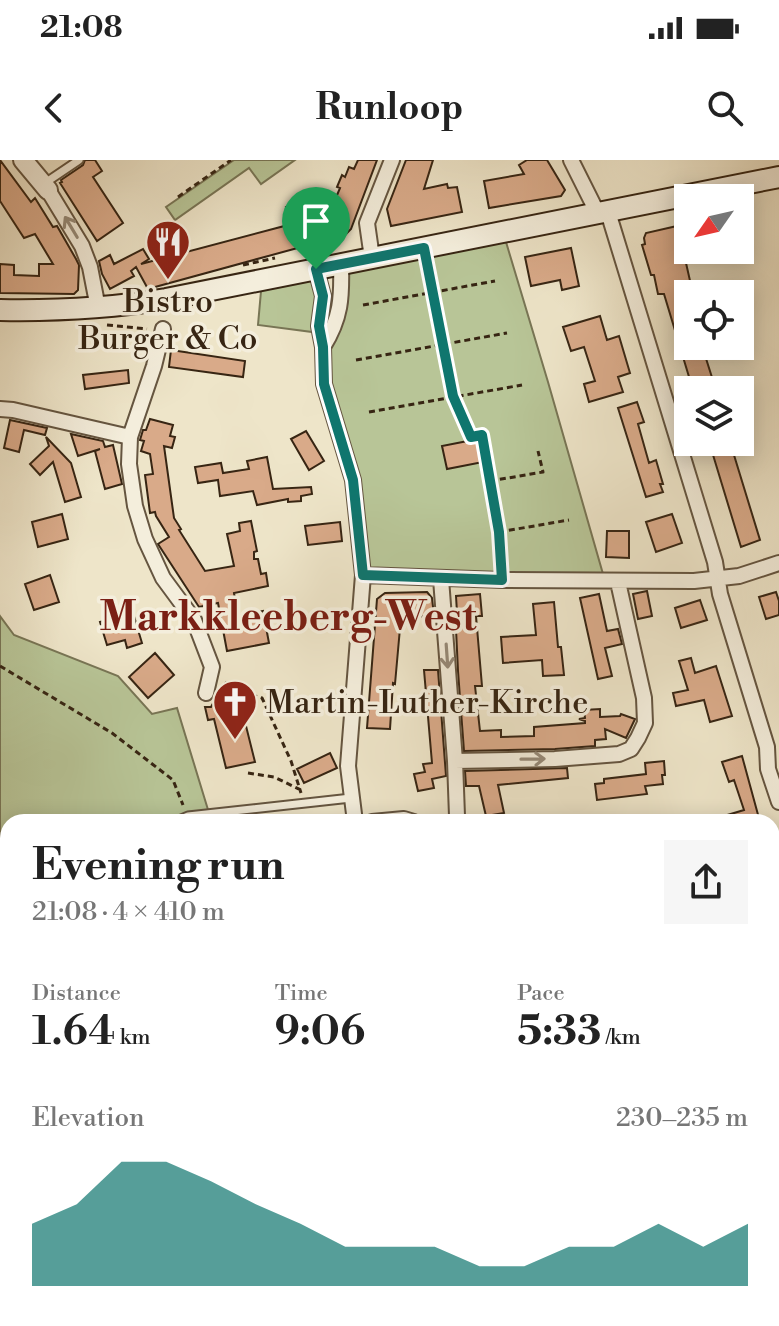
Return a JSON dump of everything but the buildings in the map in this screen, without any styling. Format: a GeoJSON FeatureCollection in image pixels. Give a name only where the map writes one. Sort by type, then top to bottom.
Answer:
{"type":"FeatureCollection","features":[{"type":"Feature","properties":{"kind":"main road"},"geometry":{"type":"LineString","coordinates":[[0,310],[59,310],[98,316],[166,299],[779,177]]}},
{"type":"Feature","properties":{"kind":"street"},"geometry":{"type":"LineString","coordinates":[[23,160],[46,187],[82,246],[90,267],[98,316]]}},
{"type":"Feature","properties":{"kind":"street"},"geometry":{"type":"LineString","coordinates":[[372,258],[367,223],[392,160]]}},
{"type":"Feature","properties":{"kind":"street"},"geometry":{"type":"LineString","coordinates":[[571,160],[603,213],[715,562],[720,594],[767,747],[768,769],[779,802]]}},
{"type":"Feature","properties":{"kind":"street"},"geometry":{"type":"LineString","coordinates":[[323,347],[334,329],[342,294],[341,264]]}},
{"type":"Feature","properties":{"kind":"street"},"geometry":{"type":"LineString","coordinates":[[316,269],[323,296],[319,326],[324,384],[353,480],[363,575],[348,766],[354,814]]}},
{"type":"Feature","properties":{"kind":"street"},"geometry":{"type":"LineString","coordinates":[[163,329],[130,437],[129,464],[135,506],[145,539],[163,578],[194,620],[212,667],[206,693]]}},
{"type":"Feature","properties":{"kind":"street"},"geometry":{"type":"LineString","coordinates":[[0,409],[130,437]]}},
{"type":"Feature","properties":{"kind":"street"},"geometry":{"type":"LineString","coordinates":[[363,575],[441,579],[694,581],[739,576],[779,563]]}},
{"type":"Feature","properties":{"kind":"street"},"geometry":{"type":"LineString","coordinates":[[441,579],[457,814]]}},
{"type":"Feature","properties":{"kind":"street"},"geometry":{"type":"LineString","coordinates":[[455,761],[555,759],[619,754],[631,749],[645,723],[644,698],[618,582]]}},
{"type":"Feature","properties":{"kind":"lane"},"geometry":{"type":"LineString","coordinates":[[46,187],[79,160]]}},
{"type":"Feature","properties":{"kind":"lane"},"geometry":{"type":"LineString","coordinates":[[205,814],[351,798]]}},
{"type":"Feature","properties":{"kind":"path"},"geometry":{"type":"LineString","coordinates":[[178,197],[231,160]]}},
{"type":"Feature","properties":{"kind":"path"},"geometry":{"type":"LineString","coordinates":[[424,248],[453,396],[471,437],[482,435],[499,532],[502,580]]}},
{"type":"Feature","properties":{"kind":"path"},"geometry":{"type":"LineString","coordinates":[[241,265],[284,257]]}},
{"type":"Feature","properties":{"kind":"path"},"geometry":{"type":"LineString","coordinates":[[363,305],[495,281]]}},
{"type":"Feature","properties":{"kind":"path"},"geometry":{"type":"LineString","coordinates":[[98,316],[163,329]]}},
{"type":"Feature","properties":{"kind":"path"},"geometry":{"type":"LineString","coordinates":[[356,360],[507,333]]}},
{"type":"Feature","properties":{"kind":"path"},"geometry":{"type":"LineString","coordinates":[[369,412],[522,385]]}},
{"type":"Feature","properties":{"kind":"path"},"geometry":{"type":"LineString","coordinates":[[490,481],[543,472],[538,451]]}},
{"type":"Feature","properties":{"kind":"path"},"geometry":{"type":"LineString","coordinates":[[499,532],[569,520]]}},
{"type":"Feature","properties":{"kind":"path"},"geometry":{"type":"LineString","coordinates":[[0,666],[112,733],[173,780],[187,814]]}},
{"type":"Feature","properties":{"kind":"path"},"geometry":{"type":"LineString","coordinates":[[212,667],[230,688],[262,698],[291,761],[304,802]]}},
{"type":"Feature","properties":{"kind":"path"},"geometry":{"type":"LineString","coordinates":[[248,773],[274,777],[301,790]]}},
{"type":"Feature","properties":{"kind":"green space"},"geometry":{"type":"Polygon","coordinates":[[[234,160],[295,160],[261,184],[249,168],[175,220],[166,207],[234,160]]]}},
{"type":"Feature","properties":{"kind":"green space"},"geometry":{"type":"Polygon","coordinates":[[[503,232],[605,581],[363,575],[353,480],[323,374],[341,264],[503,232]]]}},
{"type":"Feature","properties":{"kind":"green space"},"geometry":{"type":"Polygon","coordinates":[[[316,269],[320,333],[258,325],[262,280],[316,269]]]}},
{"type":"Feature","properties":{"kind":"green space"},"geometry":{"type":"Polygon","coordinates":[[[0,616],[14,635],[118,676],[152,714],[177,708],[209,813],[205,814],[0,814],[0,616]]]}},
{"type":"Feature","properties":{"kind":"place","name":"Bistro Burger & Co"},"geometry":{"type":"Point","coordinates":[168,281]}},
{"type":"Feature","properties":{"kind":"place","name":"Martin-Luther-Kirche"},"geometry":{"type":"Point","coordinates":[235,741]}},
{"type":"Feature","properties":{"kind":"district","name":"Markkleeberg-West"},"geometry":{"type":"Point","coordinates":[288,616]}},
{"type":"Feature","properties":{"kind":"route"},"geometry":{"type":"LineString","coordinates":[[424,248],[453,396],[471,437],[482,435],[499,532],[502,580],[363,575],[353,480],[324,384],[319,326],[323,296],[316,269],[424,248]]}}]}
